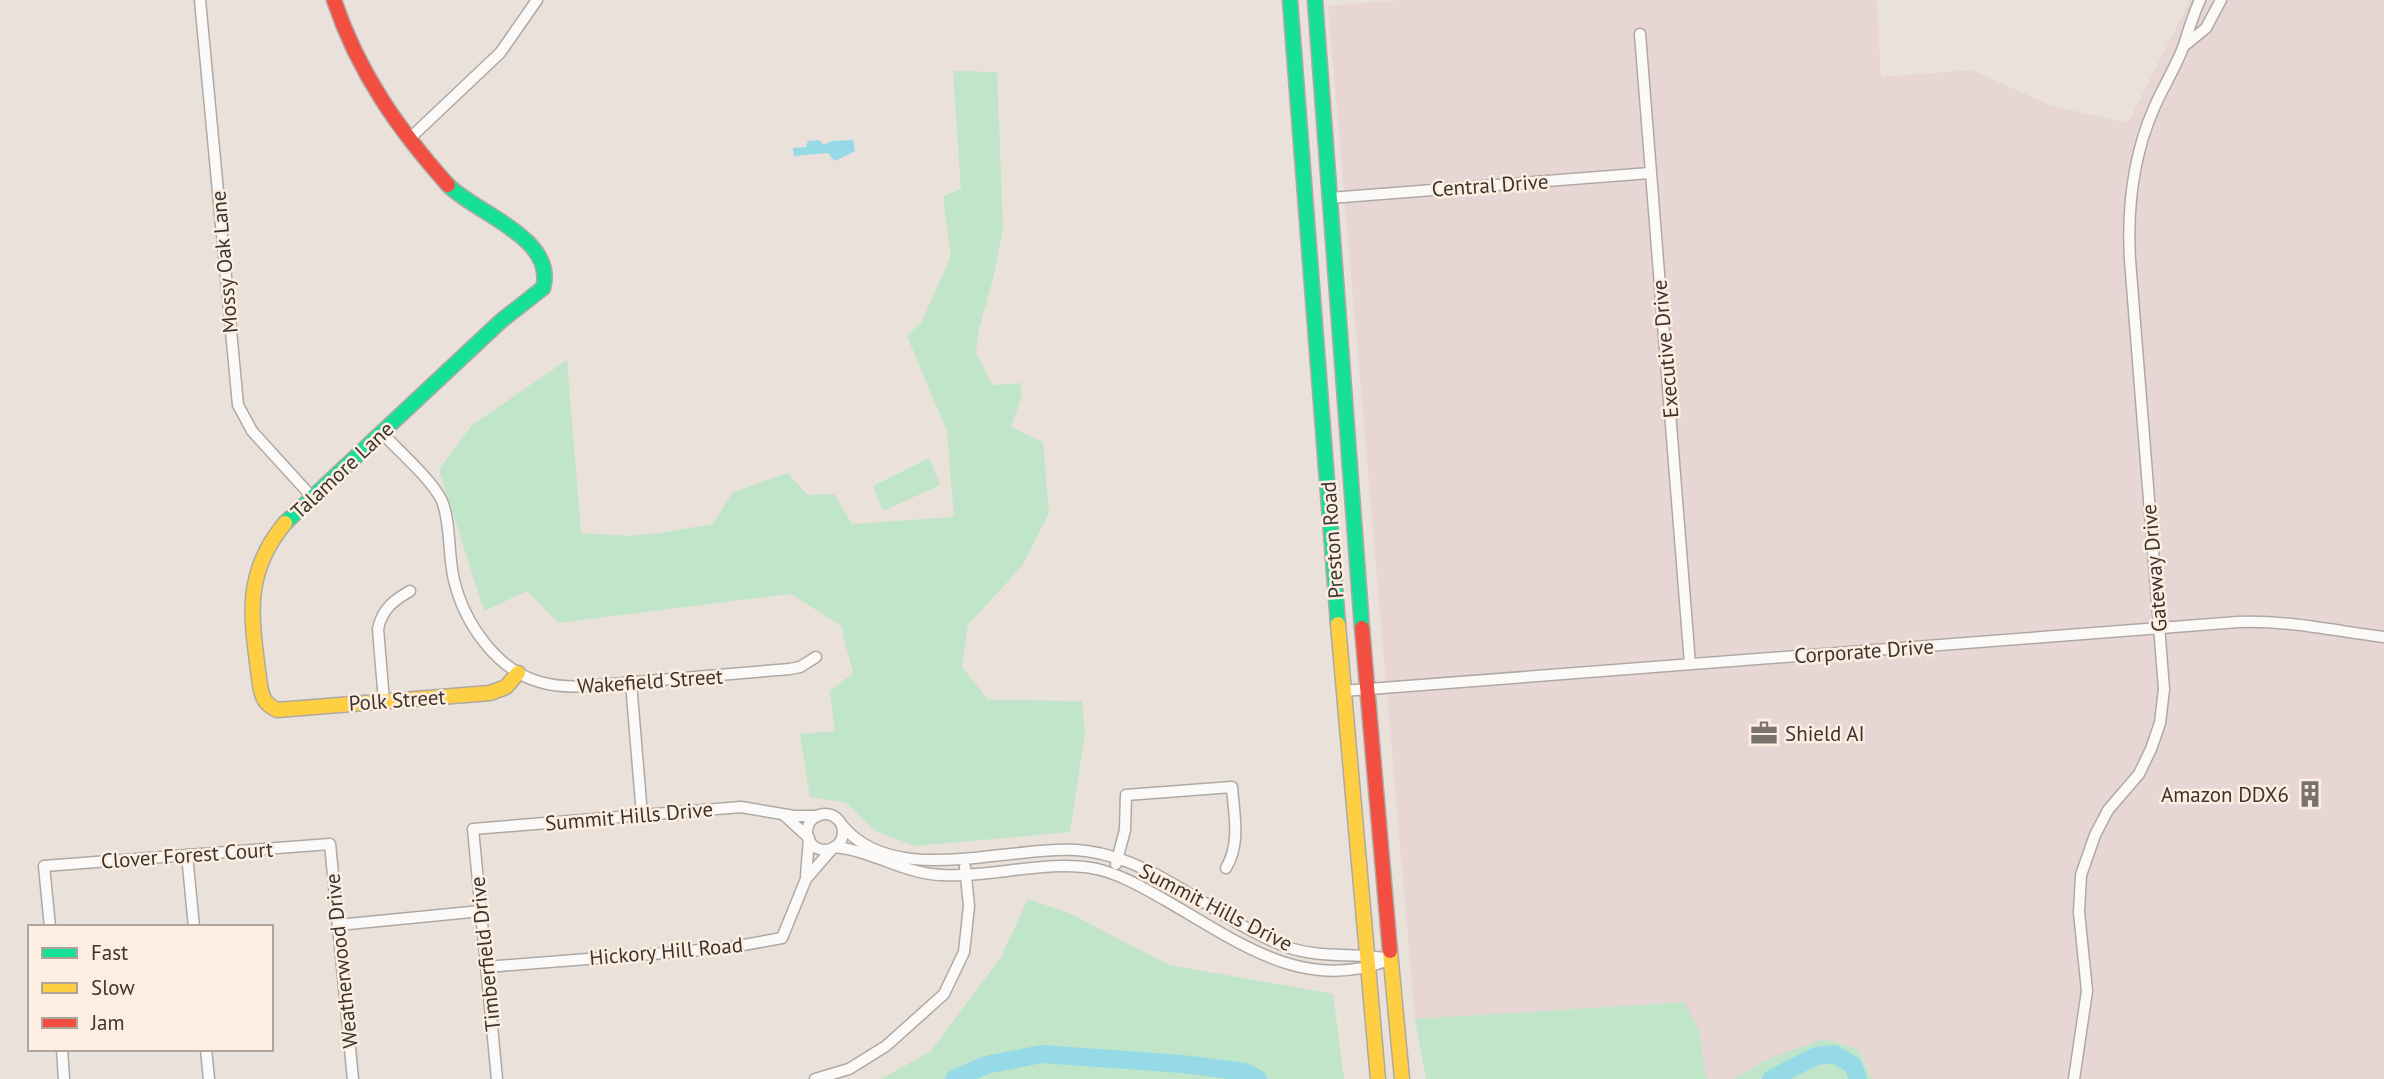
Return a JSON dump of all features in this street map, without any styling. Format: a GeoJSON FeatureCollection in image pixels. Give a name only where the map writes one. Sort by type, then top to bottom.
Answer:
{"type":"FeatureCollection","features":[{"type":"Feature","properties":{"kind":"main road"},"geometry":{"type":"LineString","coordinates":[[334,0],[346,36],[363,73],[408,140]]}},
{"type":"Feature","properties":{"kind":"main road","name":"Preston Road"},"geometry":{"type":"LineString","coordinates":[[1290,0],[1343,691],[1378,1079]]}},
{"type":"Feature","properties":{"kind":"main road","name":"Preston Road"},"geometry":{"type":"LineString","coordinates":[[1315,0],[1367,689],[1402,1079]]}},
{"type":"Feature","properties":{"kind":"main road","name":"Talamore Lane"},"geometry":{"type":"LineString","coordinates":[[268,706],[261,691],[252,608],[255,572],[271,540],[312,497],[501,321],[543,288],[545,273],[525,240],[504,222],[466,201],[408,140]]}},
{"type":"Feature","properties":{"kind":"main road"},"geometry":{"type":"LineString","coordinates":[[1304,185],[1319,198],[1330,198]]}},
{"type":"Feature","properties":{"kind":"main road"},"geometry":{"type":"LineString","coordinates":[[1318,370],[1343,368]]}},
{"type":"Feature","properties":{"kind":"main road","name":"Polk Street"},"geometry":{"type":"LineString","coordinates":[[268,706],[277,709],[490,693],[510,686],[518,673]]}},
{"type":"Feature","properties":{"kind":"street","name":"Mossy Oak Lane"},"geometry":{"type":"LineString","coordinates":[[200,0],[238,405],[253,431],[312,497]]}},
{"type":"Feature","properties":{"kind":"street"},"geometry":{"type":"LineString","coordinates":[[408,140],[500,53],[537,0]]}},
{"type":"Feature","properties":{"kind":"street","name":"Gateway Drive"},"geometry":{"type":"LineString","coordinates":[[2074,1079],[2087,991],[2079,912],[2081,875],[2095,835],[2108,810],[2139,774],[2160,723],[2164,688],[2130,260],[2129,223],[2133,180],[2152,111],[2183,46],[2190,21],[2200,0]]}},
{"type":"Feature","properties":{"kind":"street","name":"Gateway Drive"},"geometry":{"type":"LineString","coordinates":[[2183,46],[2206,28],[2221,0]]}},
{"type":"Feature","properties":{"kind":"street","name":"Executive Drive"},"geometry":{"type":"LineString","coordinates":[[1640,34],[1690,664]]}},
{"type":"Feature","properties":{"kind":"street","name":"Central Drive"},"geometry":{"type":"LineString","coordinates":[[1330,198],[1650,173]]}},
{"type":"Feature","properties":{"kind":"street","name":"Wakefield Street"},"geometry":{"type":"LineString","coordinates":[[382,433],[424,478],[442,502],[453,578],[461,605],[480,637],[518,673],[539,682],[565,687],[790,669],[800,667],[816,657]]}},
{"type":"Feature","properties":{"kind":"street"},"geometry":{"type":"LineString","coordinates":[[384,701],[378,629],[380,619],[394,600],[410,591]]}},
{"type":"Feature","properties":{"kind":"street","name":"Corporate Drive"},"geometry":{"type":"LineString","coordinates":[[1343,691],[2159,627],[2266,621],[2384,637]]}},
{"type":"Feature","properties":{"kind":"street"},"geometry":{"type":"LineString","coordinates":[[631,683],[642,815]]}},
{"type":"Feature","properties":{"kind":"street"},"geometry":{"type":"LineString","coordinates":[[1113,874],[1125,830],[1126,795],[1232,787],[1236,839],[1234,854],[1226,868]]}},
{"type":"Feature","properties":{"kind":"street","name":"Summit Hills Drive"},"geometry":{"type":"LineString","coordinates":[[473,829],[741,807],[784,815],[818,816]]}},
{"type":"Feature","properties":{"kind":"street"},"geometry":{"type":"LineString","coordinates":[[784,815],[819,849],[833,848],[842,838],[842,825],[832,816],[818,816],[809,826],[809,839]]}},
{"type":"Feature","properties":{"kind":"street","name":"Summit Hills Drive"},"geometry":{"type":"LineString","coordinates":[[842,825],[857,840],[889,854],[925,859],[1055,850],[1096,853],[1139,866],[1263,936],[1288,947],[1368,961]]}},
{"type":"Feature","properties":{"kind":"street","name":"Timberfield Drive"},"geometry":{"type":"LineString","coordinates":[[473,829],[497,1079]]}},
{"type":"Feature","properties":{"kind":"street","name":"Hickory Hill Road"},"geometry":{"type":"LineString","coordinates":[[486,967],[727,948],[782,938],[806,879],[809,839]]}},
{"type":"Feature","properties":{"kind":"street","name":"Clover Forest Court"},"geometry":{"type":"LineString","coordinates":[[50,925],[44,866],[330,844]]}},
{"type":"Feature","properties":{"kind":"street","name":"Weatherwood Drive"},"geometry":{"type":"LineString","coordinates":[[330,844],[353,1079]]}},
{"type":"Feature","properties":{"kind":"street","name":"Summit Hills Drive"},"geometry":{"type":"LineString","coordinates":[[833,848],[860,850],[907,869],[928,874],[990,873],[1065,866],[1092,869],[1126,878],[1276,961],[1312,970],[1391,959]]}},
{"type":"Feature","properties":{"kind":"street","name":"Hickory Hill Road"},"geometry":{"type":"LineString","coordinates":[[806,879],[833,848]]}},
{"type":"Feature","properties":{"kind":"street"},"geometry":{"type":"LineString","coordinates":[[187,855],[194,925]]}},
{"type":"Feature","properties":{"kind":"street"},"geometry":{"type":"LineString","coordinates":[[815,1079],[849,1069],[886,1046],[944,994],[964,952],[969,906],[964,858]]}},
{"type":"Feature","properties":{"kind":"street"},"geometry":{"type":"LineString","coordinates":[[338,925],[481,911]]}},
{"type":"Feature","properties":{"kind":"street"},"geometry":{"type":"LineString","coordinates":[[61,1051],[64,1079]]}},
{"type":"Feature","properties":{"kind":"street"},"geometry":{"type":"LineString","coordinates":[[206,1051],[209,1079]]}},
{"type":"Feature","properties":{"kind":"shaded area"},"geometry":{"type":"Polygon","coordinates":[[[1400,0],[1877,0],[1881,77],[1972,70],[2052,106],[2128,123],[2190,0],[2384,0],[2384,1079],[1872,1079],[1858,1049],[1767,1059],[1734,1079],[1709,1079],[1706,1077],[1699,1031],[1684,1002],[1415,1019],[1328,6],[1400,0]]]}},
{"type":"Feature","properties":{"kind":"green space"},"geometry":{"type":"Polygon","coordinates":[[[953,71],[997,72],[1003,230],[978,333],[976,352],[992,385],[1020,383],[1022,395],[1011,427],[1043,442],[1049,513],[1022,566],[968,625],[962,667],[988,700],[1082,701],[1085,733],[1070,832],[915,846],[876,831],[846,803],[810,797],[800,734],[835,731],[830,691],[853,673],[841,626],[791,594],[558,623],[527,591],[484,611],[439,469],[472,425],[567,360],[581,533],[629,536],[713,524],[732,493],[787,473],[808,495],[834,494],[852,524],[954,517],[947,431],[907,336],[922,321],[951,256],[943,197],[961,189],[953,71]]]}},
{"type":"Feature","properties":{"kind":"green space"},"geometry":{"type":"Polygon","coordinates":[[[929,458],[940,485],[883,511],[873,486],[929,458]]]}},
{"type":"Feature","properties":{"kind":"green space"},"geometry":{"type":"Polygon","coordinates":[[[1028,899],[1069,913],[1169,965],[1333,994],[1344,1079],[881,1079],[931,1051],[1001,957],[1028,899]]]}},
{"type":"Feature","properties":{"kind":"green space"},"geometry":{"type":"Polygon","coordinates":[[[1685,1002],[1699,1031],[1706,1077],[1709,1079],[1426,1079],[1415,1019],[1685,1002]]]}},
{"type":"Feature","properties":{"kind":"green space"},"geometry":{"type":"Polygon","coordinates":[[[1824,1039],[1858,1049],[1872,1079],[1734,1079],[1767,1059],[1824,1039]]]}},
{"type":"Feature","properties":{"kind":"water"},"geometry":{"type":"Polygon","coordinates":[[[819,140],[824,145],[832,141],[853,140],[855,151],[835,161],[828,153],[794,156],[793,148],[806,147],[808,141],[819,140]]]}},
{"type":"Feature","properties":{"kind":"waterway"},"geometry":{"type":"LineString","coordinates":[[954,1079],[986,1065],[1042,1054],[1182,1064],[1245,1072],[1258,1079]]}},
{"type":"Feature","properties":{"kind":"waterway"},"geometry":{"type":"LineString","coordinates":[[1771,1079],[1816,1056],[1834,1054],[1853,1065],[1858,1079]]}},
{"type":"Feature","properties":{"kind":"traffic: fast"},"geometry":{"type":"LineString","coordinates":[[1290,0],[1338,624]]}},
{"type":"Feature","properties":{"kind":"traffic: fast"},"geometry":{"type":"LineString","coordinates":[[1315,0],[1362,628]]}},
{"type":"Feature","properties":{"kind":"traffic: fast"},"geometry":{"type":"LineString","coordinates":[[285,523],[501,321],[543,288],[544,270],[538,255],[526,241],[448,185]]}},
{"type":"Feature","properties":{"kind":"traffic: slow"},"geometry":{"type":"LineString","coordinates":[[285,523],[261,562],[253,600],[254,641],[261,690],[265,700],[273,708],[277,710],[490,693],[506,687],[518,673]]}},
{"type":"Feature","properties":{"kind":"traffic: slow"},"geometry":{"type":"LineString","coordinates":[[1338,624],[1378,1079]]}},
{"type":"Feature","properties":{"kind":"traffic: slow"},"geometry":{"type":"LineString","coordinates":[[1390,951],[1402,1079]]}},
{"type":"Feature","properties":{"kind":"traffic: jam"},"geometry":{"type":"LineString","coordinates":[[334,0],[355,51],[381,98],[412,143],[448,185]]}},
{"type":"Feature","properties":{"kind":"traffic: jam"},"geometry":{"type":"LineString","coordinates":[[1362,628],[1390,951]]}},
{"type":"Feature","properties":{"kind":"place","name":"Shield AI"},"geometry":{"type":"Point","coordinates":[1764,733]}},
{"type":"Feature","properties":{"kind":"place","name":"Amazon DDX6"},"geometry":{"type":"Point","coordinates":[2310,794]}}]}
